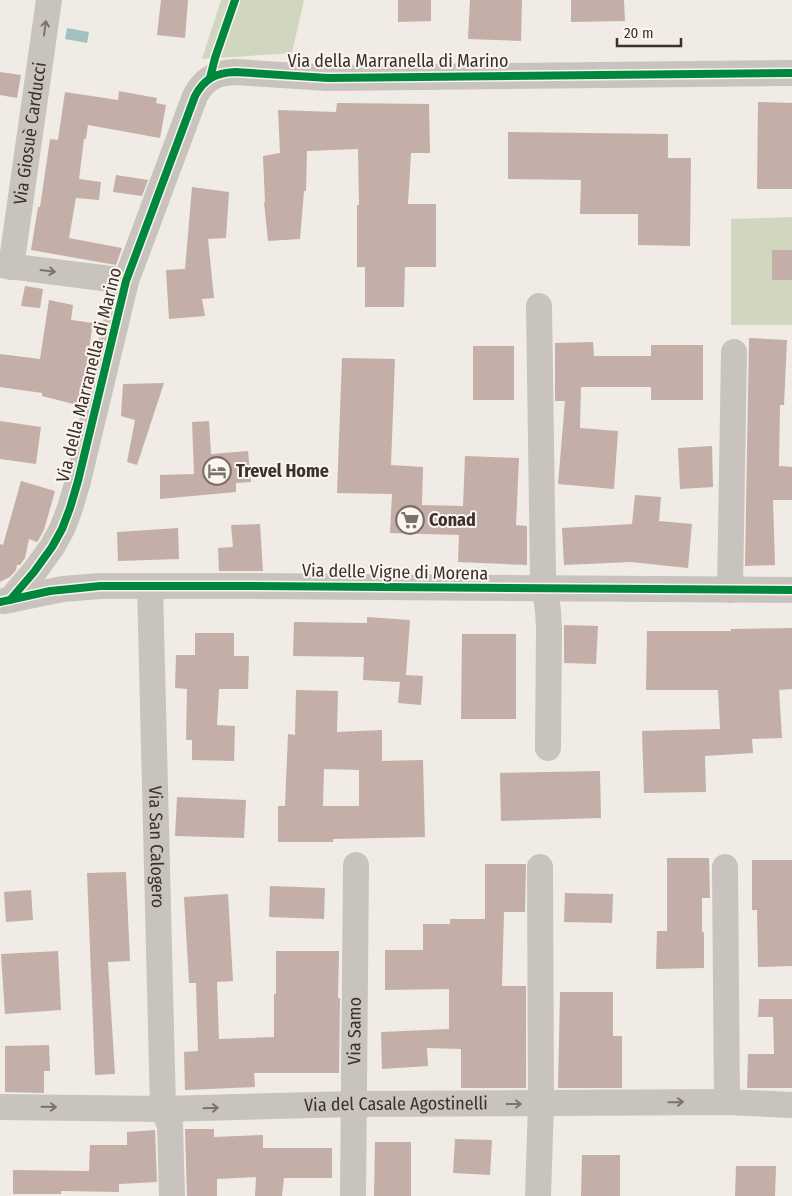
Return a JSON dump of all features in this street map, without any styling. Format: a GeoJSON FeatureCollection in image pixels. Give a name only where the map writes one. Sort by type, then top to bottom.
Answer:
{"type":"FeatureCollection","features":[{"type":"Feature","properties":{"kind":"street","name":"Via Giosuè Carducci"},"geometry":{"type":"LineString","coordinates":[[5,266],[49,0]]}},
{"type":"Feature","properties":{"kind":"street","name":"Via della Marranella di Marino"},"geometry":{"type":"LineString","coordinates":[[5,601],[34,572],[52,547],[66,520],[78,481],[126,281],[195,96],[204,82],[223,73],[235,72],[328,78],[792,73]]}},
{"type":"Feature","properties":{"kind":"street"},"geometry":{"type":"LineString","coordinates":[[5,266],[126,281]]}},
{"type":"Feature","properties":{"kind":"street"},"geometry":{"type":"LineString","coordinates":[[539,306],[542,576],[549,628],[548,748]]}},
{"type":"Feature","properties":{"kind":"street"},"geometry":{"type":"LineString","coordinates":[[730,590],[734,352]]}},
{"type":"Feature","properties":{"kind":"street","name":"Via delle Vigne di Morena"},"geometry":{"type":"LineString","coordinates":[[5,601],[70,588],[100,586],[792,590]]}},
{"type":"Feature","properties":{"kind":"street","name":"Via San Calogero"},"geometry":{"type":"LineString","coordinates":[[150,586],[163,1109],[170,1125],[172,1196]]}},
{"type":"Feature","properties":{"kind":"street","name":"Via Samo"},"geometry":{"type":"LineString","coordinates":[[353,1196],[356,866]]}},
{"type":"Feature","properties":{"kind":"street"},"geometry":{"type":"LineString","coordinates":[[538,1196],[541,1104],[540,867]]}},
{"type":"Feature","properties":{"kind":"street"},"geometry":{"type":"LineString","coordinates":[[725,867],[727,1102]]}},
{"type":"Feature","properties":{"kind":"street","name":"Via del Casale Agostinelli"},"geometry":{"type":"LineString","coordinates":[[0,1107],[163,1109],[354,1104],[727,1102],[792,1105]]}},
{"type":"Feature","properties":{"kind":"green space"},"geometry":{"type":"Polygon","coordinates":[[[221,0],[304,0],[292,53],[202,59],[221,0]]]}},
{"type":"Feature","properties":{"kind":"green space"},"geometry":{"type":"Polygon","coordinates":[[[792,217],[792,325],[731,325],[731,219],[792,217]]]}},
{"type":"Feature","properties":{"kind":"water"},"geometry":{"type":"Polygon","coordinates":[[[67,28],[89,32],[87,43],[65,39],[67,28]]]}},
{"type":"Feature","properties":{"kind":"building"},"geometry":{"type":"Polygon","coordinates":[[[161,0],[188,0],[185,38],[157,35],[161,0]]]}},
{"type":"Feature","properties":{"kind":"building"},"geometry":{"type":"Polygon","coordinates":[[[398,0],[431,0],[431,21],[398,22],[398,0]]]}},
{"type":"Feature","properties":{"kind":"building"},"geometry":{"type":"Polygon","coordinates":[[[470,0],[522,0],[521,41],[468,39],[470,0]]]}},
{"type":"Feature","properties":{"kind":"building"},"geometry":{"type":"Polygon","coordinates":[[[571,0],[624,0],[625,21],[571,22],[571,0]]]}},
{"type":"Feature","properties":{"kind":"building"},"geometry":{"type":"Polygon","coordinates":[[[0,72],[21,75],[17,98],[0,95],[0,72]]]}},
{"type":"Feature","properties":{"kind":"building"},"geometry":{"type":"Polygon","coordinates":[[[119,91],[157,98],[156,103],[166,105],[160,138],[88,125],[86,139],[84,139],[79,179],[101,182],[99,200],[76,198],[69,238],[122,248],[116,265],[31,250],[38,207],[40,207],[50,139],[58,140],[65,92],[118,100],[119,91]]]}},
{"type":"Feature","properties":{"kind":"building"},"geometry":{"type":"Polygon","coordinates":[[[758,102],[792,103],[792,189],[757,189],[758,102]]]}},
{"type":"Feature","properties":{"kind":"building"},"geometry":{"type":"Polygon","coordinates":[[[337,103],[429,104],[430,153],[411,153],[408,204],[436,204],[436,267],[405,267],[404,307],[365,307],[365,267],[357,267],[358,149],[307,151],[306,191],[304,191],[300,239],[268,241],[264,202],[263,156],[280,153],[278,110],[336,112],[337,103]]]}},
{"type":"Feature","properties":{"kind":"building"},"geometry":{"type":"Polygon","coordinates":[[[508,132],[668,134],[668,158],[691,158],[690,246],[638,245],[638,214],[580,214],[581,180],[508,179],[508,132]]]}},
{"type":"Feature","properties":{"kind":"building"},"geometry":{"type":"Polygon","coordinates":[[[116,175],[148,180],[142,196],[113,192],[116,175]]]}},
{"type":"Feature","properties":{"kind":"building"},"geometry":{"type":"Polygon","coordinates":[[[192,187],[229,192],[226,238],[208,239],[214,298],[202,299],[205,316],[169,319],[166,270],[185,269],[192,187]]]}},
{"type":"Feature","properties":{"kind":"building"},"geometry":{"type":"Polygon","coordinates":[[[772,250],[792,250],[792,280],[772,280],[772,250]]]}},
{"type":"Feature","properties":{"kind":"building"},"geometry":{"type":"Polygon","coordinates":[[[25,286],[43,289],[40,308],[21,306],[25,286]]]}},
{"type":"Feature","properties":{"kind":"building"},"geometry":{"type":"Polygon","coordinates":[[[49,300],[73,305],[71,320],[93,323],[86,368],[90,369],[81,406],[42,396],[42,393],[0,387],[0,354],[40,359],[49,300]]]}},
{"type":"Feature","properties":{"kind":"building"},"geometry":{"type":"Polygon","coordinates":[[[749,338],[787,340],[784,405],[780,405],[779,466],[792,467],[792,500],[773,500],[775,565],[745,566],[749,338]]]}},
{"type":"Feature","properties":{"kind":"building"},"geometry":{"type":"Polygon","coordinates":[[[593,342],[594,356],[651,356],[651,345],[703,345],[703,400],[651,400],[651,387],[581,387],[580,428],[618,431],[614,489],[558,484],[565,401],[555,401],[555,343],[593,342]]]}},
{"type":"Feature","properties":{"kind":"building"},"geometry":{"type":"Polygon","coordinates":[[[473,346],[514,346],[514,400],[473,400],[473,346]]]}},
{"type":"Feature","properties":{"kind":"building"},"geometry":{"type":"Polygon","coordinates":[[[342,358],[395,359],[391,465],[423,467],[422,505],[463,506],[465,456],[519,458],[516,525],[527,526],[527,565],[458,562],[459,535],[390,533],[392,494],[337,493],[342,358]]]}},
{"type":"Feature","properties":{"kind":"building"},"geometry":{"type":"Polygon","coordinates":[[[164,383],[137,465],[127,462],[135,420],[121,416],[123,384],[164,383]]]}},
{"type":"Feature","properties":{"kind":"building"},"geometry":{"type":"Polygon","coordinates":[[[0,421],[41,427],[36,464],[0,459],[0,421]]]}},
{"type":"Feature","properties":{"kind":"building"},"geometry":{"type":"Polygon","coordinates":[[[209,421],[211,454],[248,451],[251,482],[236,483],[236,492],[160,499],[160,475],[194,474],[192,422],[209,421]]]}},
{"type":"Feature","properties":{"kind":"building"},"geometry":{"type":"Polygon","coordinates":[[[712,446],[713,487],[680,489],[678,448],[712,446]]]}},
{"type":"Feature","properties":{"kind":"building"},"geometry":{"type":"Polygon","coordinates":[[[21,481],[55,491],[44,530],[39,539],[37,542],[29,539],[25,558],[20,565],[17,565],[16,570],[10,577],[0,582],[0,544],[3,545],[21,481]]]}},
{"type":"Feature","properties":{"kind":"building"},"geometry":{"type":"Polygon","coordinates":[[[635,495],[661,497],[659,521],[692,524],[688,568],[631,562],[564,565],[562,528],[632,524],[635,495]]]}},
{"type":"Feature","properties":{"kind":"building"},"geometry":{"type":"Polygon","coordinates":[[[260,524],[263,571],[219,571],[218,548],[233,547],[231,525],[260,524]]]}},
{"type":"Feature","properties":{"kind":"building"},"geometry":{"type":"Polygon","coordinates":[[[178,528],[179,559],[118,561],[117,532],[178,528]]]}},
{"type":"Feature","properties":{"kind":"building"},"geometry":{"type":"Polygon","coordinates":[[[367,617],[410,620],[406,675],[423,676],[421,705],[398,703],[400,682],[363,680],[364,657],[293,656],[294,622],[367,623],[367,617]]]}},
{"type":"Feature","properties":{"kind":"building"},"geometry":{"type":"Polygon","coordinates":[[[564,625],[598,626],[596,664],[564,663],[564,625]]]}},
{"type":"Feature","properties":{"kind":"building"},"geometry":{"type":"Polygon","coordinates":[[[792,628],[792,689],[779,690],[782,738],[752,739],[753,753],[705,756],[706,792],[644,793],[642,731],[720,729],[718,690],[646,690],[647,631],[731,631],[731,629],[792,628]]]}},
{"type":"Feature","properties":{"kind":"building"},"geometry":{"type":"Polygon","coordinates":[[[195,633],[234,633],[234,656],[249,656],[248,689],[219,689],[217,725],[235,726],[234,761],[192,760],[192,740],[186,740],[187,689],[175,688],[176,655],[195,655],[195,633]]]}},
{"type":"Feature","properties":{"kind":"building"},"geometry":{"type":"Polygon","coordinates":[[[462,634],[516,634],[516,719],[461,719],[462,634]]]}},
{"type":"Feature","properties":{"kind":"building"},"geometry":{"type":"Polygon","coordinates":[[[296,690],[338,691],[337,732],[382,730],[382,761],[423,760],[425,837],[333,839],[333,842],[278,842],[278,806],[285,806],[288,734],[295,735],[296,690]],[[324,769],[323,806],[359,806],[359,770],[324,769]]]}},
{"type":"Feature","properties":{"kind":"building"},"geometry":{"type":"Polygon","coordinates":[[[600,771],[601,818],[501,821],[500,773],[600,771]]]}},
{"type":"Feature","properties":{"kind":"building"},"geometry":{"type":"Polygon","coordinates":[[[177,797],[246,800],[244,838],[175,836],[177,797]]]}},
{"type":"Feature","properties":{"kind":"building"},"geometry":{"type":"Polygon","coordinates":[[[667,858],[709,858],[710,898],[702,898],[704,968],[656,969],[657,931],[667,931],[667,858]]]}},
{"type":"Feature","properties":{"kind":"building"},"geometry":{"type":"Polygon","coordinates":[[[752,860],[792,860],[792,966],[758,967],[757,910],[752,910],[752,860]]]}},
{"type":"Feature","properties":{"kind":"building"},"geometry":{"type":"Polygon","coordinates":[[[485,864],[526,864],[525,912],[504,912],[502,986],[526,986],[526,1088],[461,1088],[461,1049],[427,1048],[428,1066],[382,1069],[381,1032],[449,1029],[449,989],[385,990],[385,950],[423,950],[423,924],[450,924],[450,919],[485,919],[485,864]]]}},
{"type":"Feature","properties":{"kind":"building"},"geometry":{"type":"Polygon","coordinates":[[[126,872],[130,961],[108,962],[115,1074],[95,1075],[87,873],[126,872]]]}},
{"type":"Feature","properties":{"kind":"building"},"geometry":{"type":"Polygon","coordinates":[[[270,886],[325,888],[324,919],[269,917],[270,886]]]}},
{"type":"Feature","properties":{"kind":"building"},"geometry":{"type":"Polygon","coordinates":[[[31,890],[33,920],[6,922],[4,892],[31,890]]]}},
{"type":"Feature","properties":{"kind":"building"},"geometry":{"type":"Polygon","coordinates":[[[565,893],[613,894],[612,923],[564,922],[565,893]]]}},
{"type":"Feature","properties":{"kind":"building"},"geometry":{"type":"Polygon","coordinates":[[[228,894],[233,981],[217,982],[219,1039],[274,1037],[276,951],[339,951],[339,1073],[254,1073],[255,1087],[185,1090],[184,1052],[198,1051],[196,983],[189,983],[184,897],[228,894]]]}},
{"type":"Feature","properties":{"kind":"building"},"geometry":{"type":"Polygon","coordinates":[[[58,951],[61,1010],[5,1014],[1,954],[58,951]]]}},
{"type":"Feature","properties":{"kind":"building"},"geometry":{"type":"Polygon","coordinates":[[[560,992],[613,992],[613,1036],[622,1036],[622,1088],[558,1088],[560,992]]]}},
{"type":"Feature","properties":{"kind":"building"},"geometry":{"type":"Polygon","coordinates":[[[759,999],[792,999],[792,1088],[747,1088],[748,1054],[774,1054],[773,1017],[758,1017],[759,999]]]}},
{"type":"Feature","properties":{"kind":"building"},"geometry":{"type":"Polygon","coordinates":[[[49,1045],[50,1071],[44,1071],[44,1093],[5,1092],[5,1046],[49,1045]]]}},
{"type":"Feature","properties":{"kind":"building"},"geometry":{"type":"Polygon","coordinates":[[[185,1129],[214,1129],[214,1137],[263,1135],[263,1148],[332,1148],[332,1178],[284,1178],[282,1196],[255,1196],[256,1177],[217,1179],[217,1196],[187,1196],[185,1129]]]}},
{"type":"Feature","properties":{"kind":"building"},"geometry":{"type":"Polygon","coordinates":[[[155,1130],[157,1182],[119,1184],[119,1192],[61,1191],[61,1194],[13,1194],[13,1170],[89,1171],[90,1145],[127,1145],[127,1132],[155,1130]]]}},
{"type":"Feature","properties":{"kind":"building"},"geometry":{"type":"Polygon","coordinates":[[[455,1139],[492,1140],[490,1175],[453,1173],[455,1139]]]}},
{"type":"Feature","properties":{"kind":"building"},"geometry":{"type":"Polygon","coordinates":[[[375,1142],[411,1142],[411,1196],[374,1196],[375,1142]]]}},
{"type":"Feature","properties":{"kind":"building"},"geometry":{"type":"Polygon","coordinates":[[[582,1155],[620,1155],[620,1196],[581,1196],[582,1155]]]}},
{"type":"Feature","properties":{"kind":"building"},"geometry":{"type":"Polygon","coordinates":[[[736,1166],[776,1166],[775,1196],[735,1196],[736,1166]]]}},
{"type":"Feature","properties":{"kind":"cycle path"},"geometry":{"type":"LineString","coordinates":[[210,78],[235,0]]}},
{"type":"Feature","properties":{"kind":"cycle path"},"geometry":{"type":"LineString","coordinates":[[10,600],[52,547],[62,529],[70,508],[126,281],[195,96],[206,81],[222,74],[235,72],[328,78],[792,73]]}},
{"type":"Feature","properties":{"kind":"cycle path"},"geometry":{"type":"LineString","coordinates":[[0,602],[50,591],[100,586],[792,590]]}},
{"type":"Feature","properties":{"kind":"place","name":"Trevel Home"},"geometry":{"type":"Point","coordinates":[217,471]}},
{"type":"Feature","properties":{"kind":"place","name":"Conad"},"geometry":{"type":"Point","coordinates":[410,520]}}]}
